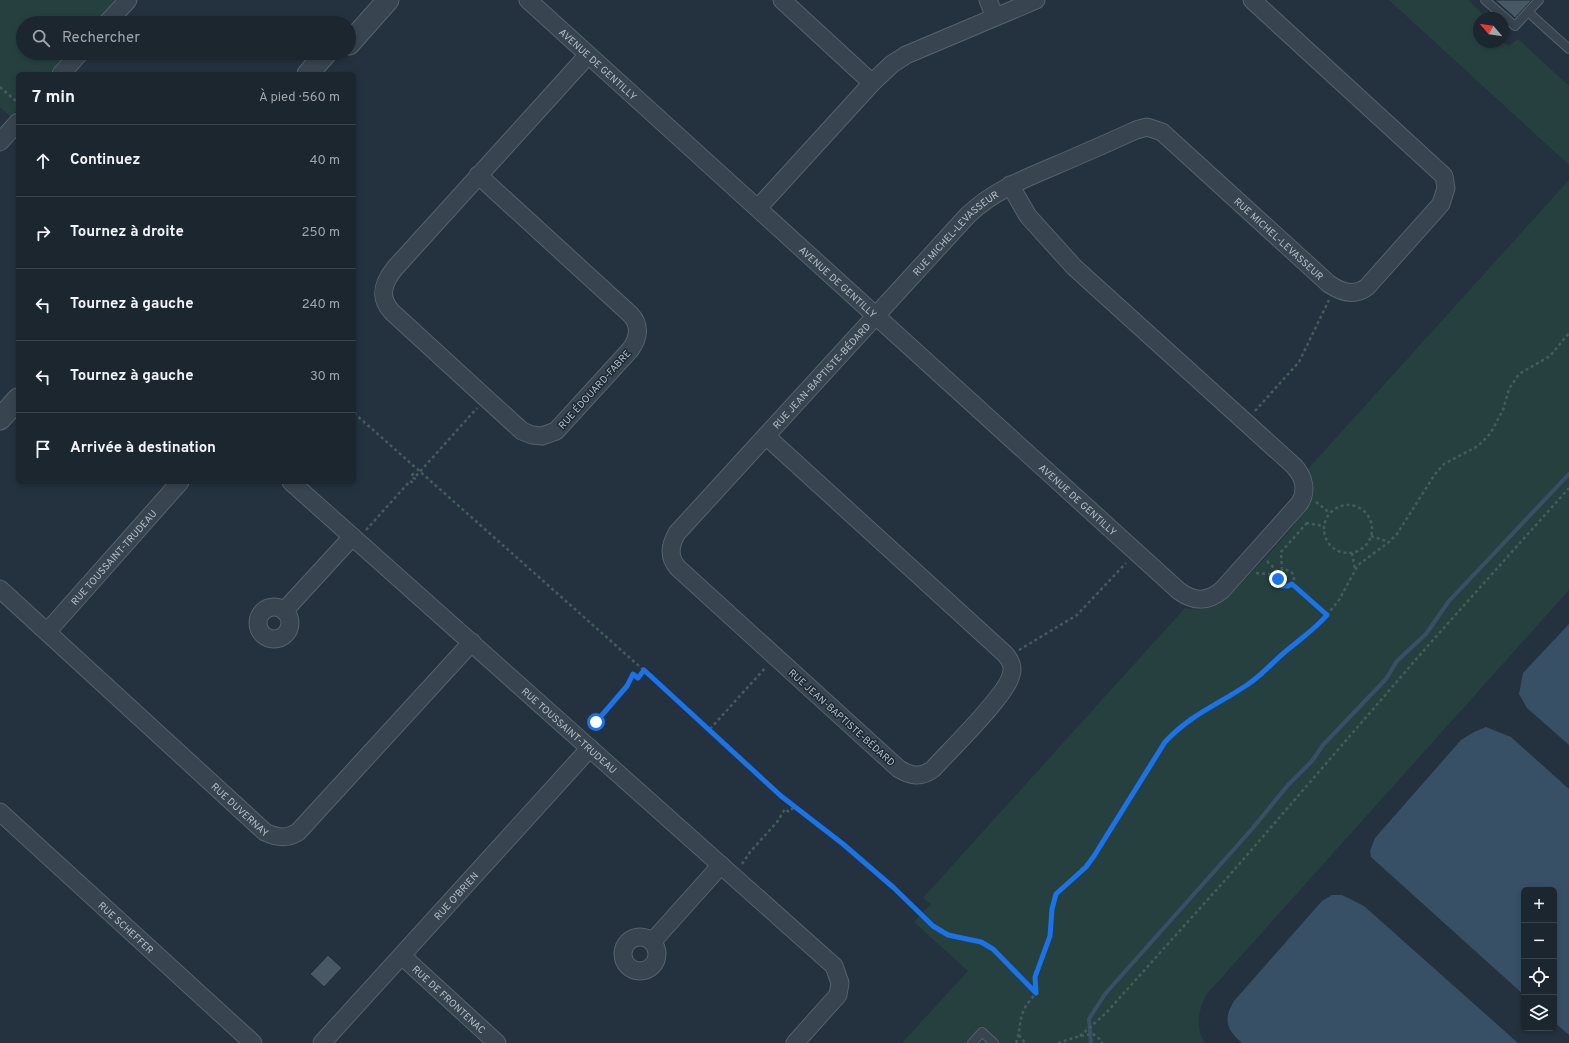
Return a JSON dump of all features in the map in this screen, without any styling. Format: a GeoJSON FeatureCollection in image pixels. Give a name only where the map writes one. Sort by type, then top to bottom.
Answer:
{"type":"FeatureCollection","features":[{"type":"Feature","properties":{"kind":"street"},"geometry":{"type":"LineString","coordinates":[[113,16],[128,0]]}},
{"type":"Feature","properties":{"kind":"street"},"geometry":{"type":"LineString","coordinates":[[356,20],[374,0]]}},
{"type":"Feature","properties":{"kind":"street"},"geometry":{"type":"LineString","coordinates":[[356,36],[388,0]]}},
{"type":"Feature","properties":{"kind":"street"},"geometry":{"type":"LineString","coordinates":[[782,0],[872,83]]}},
{"type":"Feature","properties":{"kind":"street"},"geometry":{"type":"LineString","coordinates":[[988,0],[995,17]]}},
{"type":"Feature","properties":{"kind":"street"},"geometry":{"type":"LineString","coordinates":[[758,208],[872,83],[892,64],[906,55],[1036,0]]}},
{"type":"Feature","properties":{"kind":"street","name":"RUE MICHEL-LEVASSEUR"},"geometry":{"type":"LineString","coordinates":[[876,315],[968,215],[987,198],[1010,185],[1136,130],[1147,127],[1157,129],[1167,136],[1329,284],[1346,292],[1357,292],[1367,287],[1441,204],[1446,188],[1444,176],[1252,0]]}},
{"type":"Feature","properties":{"kind":"street","name":"AVENUE DE GENTILLY"},"geometry":{"type":"LineString","coordinates":[[532,1],[588,55],[1179,591],[1189,598],[1199,600],[1210,598],[1222,590],[1299,504],[1304,494],[1301,476],[1294,466],[1074,267],[1028,216],[1010,185]]}},
{"type":"Feature","properties":{"kind":"street","name":"RUE ÉDOUARD-FABRE"},"geometry":{"type":"LineString","coordinates":[[478,175],[630,314],[637,326],[637,336],[630,350],[561,426],[547,435],[532,435],[522,431],[392,312],[384,301],[383,289],[389,275],[478,175],[588,55]]}},
{"type":"Feature","properties":{"kind":"street"},"geometry":{"type":"LineString","coordinates":[[63,72],[74,60]]}},
{"type":"Feature","properties":{"kind":"street"},"geometry":{"type":"LineString","coordinates":[[310,72],[320,60]]}},
{"type":"Feature","properties":{"kind":"street"},"geometry":{"type":"LineString","coordinates":[[324,72],[335,60]]}},
{"type":"Feature","properties":{"kind":"street"},"geometry":{"type":"LineString","coordinates":[[0,142],[16,124]]}},
{"type":"Feature","properties":{"kind":"street","name":"RUE JEAN-BAPTISTE-BÉDARD"},"geometry":{"type":"LineString","coordinates":[[766,436],[1004,653],[1011,662],[1012,674],[1003,691],[928,772],[914,775],[899,769],[674,563],[671,552],[672,542],[677,533],[876,315]]}},
{"type":"Feature","properties":{"kind":"street"},"geometry":{"type":"LineString","coordinates":[[0,419],[16,401]]}},
{"type":"Feature","properties":{"kind":"street"},"geometry":{"type":"LineString","coordinates":[[0,435],[16,417]]}},
{"type":"Feature","properties":{"kind":"street","name":"RUE TOUSSAINT-TRUDEAU"},"geometry":{"type":"LineString","coordinates":[[47,632],[178,484]]}},
{"type":"Feature","properties":{"kind":"street","name":"RUE TOUSSAINT-TRUDEAU"},"geometry":{"type":"LineString","coordinates":[[294,484],[358,535],[472,642],[831,963],[837,970],[840,989],[834,1000],[795,1043]]}},
{"type":"Feature","properties":{"kind":"street"},"geometry":{"type":"LineString","coordinates":[[284,611],[358,535]]}},
{"type":"Feature","properties":{"kind":"street","name":"RUE DUVERNAY"},"geometry":{"type":"LineString","coordinates":[[0,589],[266,832],[279,837],[286,837],[298,832],[472,642]]}},
{"type":"Feature","properties":{"kind":"street","name":"RUE O'BRIEN"},"geometry":{"type":"LineString","coordinates":[[322,1043],[590,748]]}},
{"type":"Feature","properties":{"kind":"street","name":"RUE SCHEFFER"},"geometry":{"type":"LineString","coordinates":[[0,812],[253,1043]]}},
{"type":"Feature","properties":{"kind":"street"},"geometry":{"type":"LineString","coordinates":[[652,942],[720,865]]}},
{"type":"Feature","properties":{"kind":"street","name":"RUE DE FRONTENAC"},"geometry":{"type":"LineString","coordinates":[[402,956],[497,1043]]}},
{"type":"Feature","properties":{"kind":"lane"},"geometry":{"type":"LineString","coordinates":[[1484,0],[1515,26],[1539,0]]}},
{"type":"Feature","properties":{"kind":"lane"},"geometry":{"type":"LineString","coordinates":[[1528,12],[1569,49]]}},
{"type":"Feature","properties":{"kind":"lane"},"geometry":{"type":"LineString","coordinates":[[972,1043],[982,1032],[994,1043]]}},
{"type":"Feature","properties":{"kind":"path"},"geometry":{"type":"LineString","coordinates":[[0,87],[16,101]]}},
{"type":"Feature","properties":{"kind":"path"},"geometry":{"type":"LineString","coordinates":[[1251,414],[1296,366],[1330,298]]}},
{"type":"Feature","properties":{"kind":"path"},"geometry":{"type":"LineString","coordinates":[[1016,1043],[1019,1035],[1019,1024],[1023,1010],[1036,993],[1035,977],[1050,936],[1052,909],[1056,894],[1086,867],[1094,856],[1165,742],[1179,727],[1192,717],[1261,676],[1290,647],[1317,627],[1345,590],[1355,569],[1397,534],[1435,474],[1444,464],[1478,446],[1490,434],[1503,410],[1509,390],[1519,374],[1550,356],[1569,333]]}},
{"type":"Feature","properties":{"kind":"path"},"geometry":{"type":"LineString","coordinates":[[358,535],[410,481],[412,482],[415,479],[411,476],[413,474],[416,476],[480,405]]}},
{"type":"Feature","properties":{"kind":"path"},"geometry":{"type":"LineString","coordinates":[[356,415],[418,472],[710,729],[781,796],[860,858],[939,930],[954,937],[981,942],[993,949],[1036,993]]}},
{"type":"Feature","properties":{"kind":"path"},"geometry":{"type":"LineString","coordinates":[[1080,1036],[1106,1013],[1228,877],[1420,655],[1569,488]]}},
{"type":"Feature","properties":{"kind":"path"},"geometry":{"type":"LineString","coordinates":[[1312,499],[1330,513]]}},
{"type":"Feature","properties":{"kind":"path"},"geometry":{"type":"LineString","coordinates":[[1344,505],[1359,508],[1370,518],[1372,526],[1371,536],[1364,547],[1352,553],[1340,552],[1333,548],[1324,534],[1324,526],[1330,513],[1344,505]]}},
{"type":"Feature","properties":{"kind":"path"},"geometry":{"type":"LineString","coordinates":[[1302,522],[1324,526]]}},
{"type":"Feature","properties":{"kind":"path"},"geometry":{"type":"LineString","coordinates":[[1292,584],[1282,586],[1278,582],[1279,574],[1282,570],[1281,552],[1307,523]]}},
{"type":"Feature","properties":{"kind":"path"},"geometry":{"type":"LineString","coordinates":[[1371,536],[1389,542]]}},
{"type":"Feature","properties":{"kind":"path"},"geometry":{"type":"LineString","coordinates":[[1352,553],[1355,569]]}},
{"type":"Feature","properties":{"kind":"path"},"geometry":{"type":"LineString","coordinates":[[1264,558],[1279,574]]}},
{"type":"Feature","properties":{"kind":"path"},"geometry":{"type":"LineString","coordinates":[[1015,652],[1078,615],[1129,559]]}},
{"type":"Feature","properties":{"kind":"path"},"geometry":{"type":"LineString","coordinates":[[1282,570],[1288,570],[1293,573],[1294,579],[1292,584]]}},
{"type":"Feature","properties":{"kind":"path"},"geometry":{"type":"LineString","coordinates":[[1252,572],[1279,574]]}},
{"type":"Feature","properties":{"kind":"path"},"geometry":{"type":"LineString","coordinates":[[1292,584],[1327,615]]}},
{"type":"Feature","properties":{"kind":"path"},"geometry":{"type":"LineString","coordinates":[[710,729],[769,664]]}},
{"type":"Feature","properties":{"kind":"path"},"geometry":{"type":"LineString","coordinates":[[585,731],[627,686],[633,674],[638,678],[644,670]]}},
{"type":"Feature","properties":{"kind":"path"},"geometry":{"type":"LineString","coordinates":[[739,868],[777,822],[785,809],[789,812],[794,806]]}},
{"type":"Feature","properties":{"kind":"path"},"geometry":{"type":"LineString","coordinates":[[1058,1043],[1080,1036],[1093,1034],[1101,1040],[1102,1043]]}},
{"type":"Feature","properties":{"kind":"path"},"geometry":{"type":"LineString","coordinates":[[1019,1035],[1025,1043]]}},
{"type":"Feature","properties":{"kind":"green space"},"geometry":{"type":"Polygon","coordinates":[[[0,0],[115,0],[101,16],[16,16],[16,60],[62,60],[51,72],[16,72],[16,111],[11,117],[0,107],[0,0]]]}},
{"type":"Feature","properties":{"kind":"green space"},"geometry":{"type":"Polygon","coordinates":[[[1389,0],[1468,0],[1481,12],[1473,12],[1473,48],[1509,48],[1509,46],[1518,39],[1569,86],[1569,165],[1389,0]]]}},
{"type":"Feature","properties":{"kind":"green space"},"geometry":{"type":"Polygon","coordinates":[[[1569,180],[1569,590],[1206,995],[1201,1007],[1199,1019],[1200,1031],[1205,1043],[902,1043],[968,971],[914,922],[931,904],[923,898],[1185,608],[1200,609],[1215,606],[1237,588],[1268,555],[1297,521],[1312,498],[1314,491],[1313,483],[1308,469],[1569,180]]]}},
{"type":"Feature","properties":{"kind":"water"},"geometry":{"type":"Polygon","coordinates":[[[1569,624],[1569,745],[1527,708],[1519,694],[1523,673],[1569,624]]]}},
{"type":"Feature","properties":{"kind":"water"},"geometry":{"type":"Polygon","coordinates":[[[1486,727],[1511,737],[1569,789],[1569,1035],[1557,1025],[1557,887],[1521,887],[1521,992],[1371,857],[1370,851],[1375,838],[1461,740],[1486,727]]]}},
{"type":"Feature","properties":{"kind":"water"},"geometry":{"type":"Polygon","coordinates":[[[1332,895],[1342,895],[1364,906],[1518,1043],[1242,1043],[1232,1033],[1227,1019],[1228,1013],[1234,1001],[1322,901],[1332,895]]]}},
{"type":"Feature","properties":{"kind":"building"},"geometry":{"type":"Polygon","coordinates":[[[1495,0],[1532,0],[1515,18],[1495,0]]]}},
{"type":"Feature","properties":{"kind":"building"},"geometry":{"type":"Polygon","coordinates":[[[328,955],[342,968],[324,987],[310,974],[328,955]]]}},
{"type":"Feature","properties":{"kind":"waterway"},"geometry":{"type":"LineString","coordinates":[[1091,1043],[1089,1019],[1105,994],[1252,829],[1288,785],[1312,761],[1323,745],[1386,679],[1397,661],[1426,634],[1449,601],[1569,474]]}},
{"type":"Feature","properties":{"kind":"route"},"geometry":{"type":"LineString","coordinates":[[596,722],[627,686],[633,674],[638,678],[644,670],[710,729],[781,796],[843,844],[894,888],[933,926],[944,934],[981,942],[993,949],[1015,974],[1036,993],[1035,977],[1050,936],[1052,909],[1056,894],[1086,867],[1094,856],[1165,742],[1179,727],[1192,717],[1208,709],[1261,676],[1290,647],[1317,627],[1327,615],[1292,584],[1282,586],[1278,582],[1278,579]]}}]}
